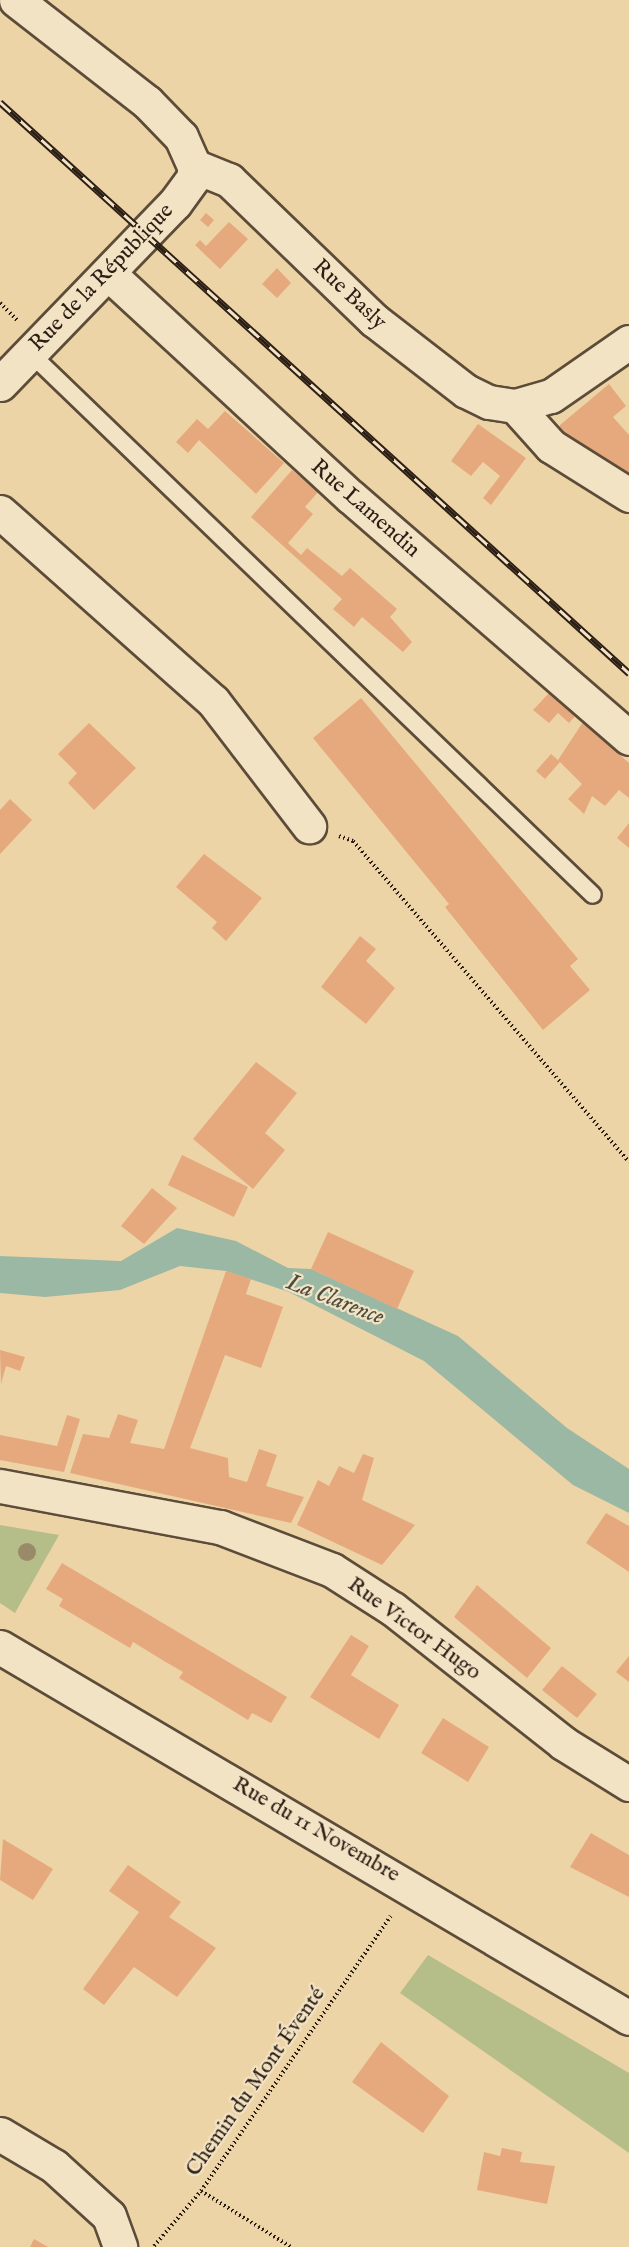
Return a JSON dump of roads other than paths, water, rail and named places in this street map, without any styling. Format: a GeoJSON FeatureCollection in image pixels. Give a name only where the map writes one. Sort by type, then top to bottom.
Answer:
{"type":"FeatureCollection","features":[{"type":"Feature","properties":{"kind":"street"},"geometry":{"type":"LineString","coordinates":[[16,0],[147,102],[181,137],[194,166]]}},
{"type":"Feature","properties":{"kind":"street","name":"Rue de la République"},"geometry":{"type":"LineString","coordinates":[[0,384],[176,203],[194,177],[194,166]]}},
{"type":"Feature","properties":{"kind":"street","name":"Rue Basly"},"geometry":{"type":"LineString","coordinates":[[194,166],[229,180],[420,357],[466,391],[515,406]]}},
{"type":"Feature","properties":{"kind":"street","name":"Rue Lamendin"},"geometry":{"type":"LineString","coordinates":[[108,273],[351,497],[629,738]]}},
{"type":"Feature","properties":{"kind":"street"},"geometry":{"type":"LineString","coordinates":[[629,342],[573,384],[515,406],[551,446],[629,495]]}},
{"type":"Feature","properties":{"kind":"street"},"geometry":{"type":"LineString","coordinates":[[0,512],[213,701],[309,826]]}},
{"type":"Feature","properties":{"kind":"street","name":"Rue Victor Hugo"},"geometry":{"type":"LineString","coordinates":[[0,1486],[220,1527],[321,1565],[393,1609],[563,1743],[629,1784]]}},
{"type":"Feature","properties":{"kind":"street","name":"Rue du 11 Novembre"},"geometry":{"type":"LineString","coordinates":[[0,1647],[629,2018]]}},
{"type":"Feature","properties":{"kind":"street"},"geometry":{"type":"LineString","coordinates":[[0,2134],[54,2166],[109,2216],[120,2247]]}},
{"type":"Feature","properties":{"kind":"lane"},"geometry":{"type":"LineString","coordinates":[[30,353],[593,895]]}},
{"type":"Feature","properties":{"kind":"water","name":"La Clarence"},"geometry":{"type":"Polygon","coordinates":[[[177,1228],[236,1241],[288,1268],[311,1269],[458,1336],[567,1428],[629,1469],[629,1513],[573,1485],[424,1361],[289,1292],[226,1271],[180,1266],[120,1290],[45,1297],[0,1293],[0,1256],[121,1261],[177,1228]]]}},
{"type":"Feature","properties":{"kind":"railway"},"geometry":{"type":"LineString","coordinates":[[0,102],[629,673]]}}]}
